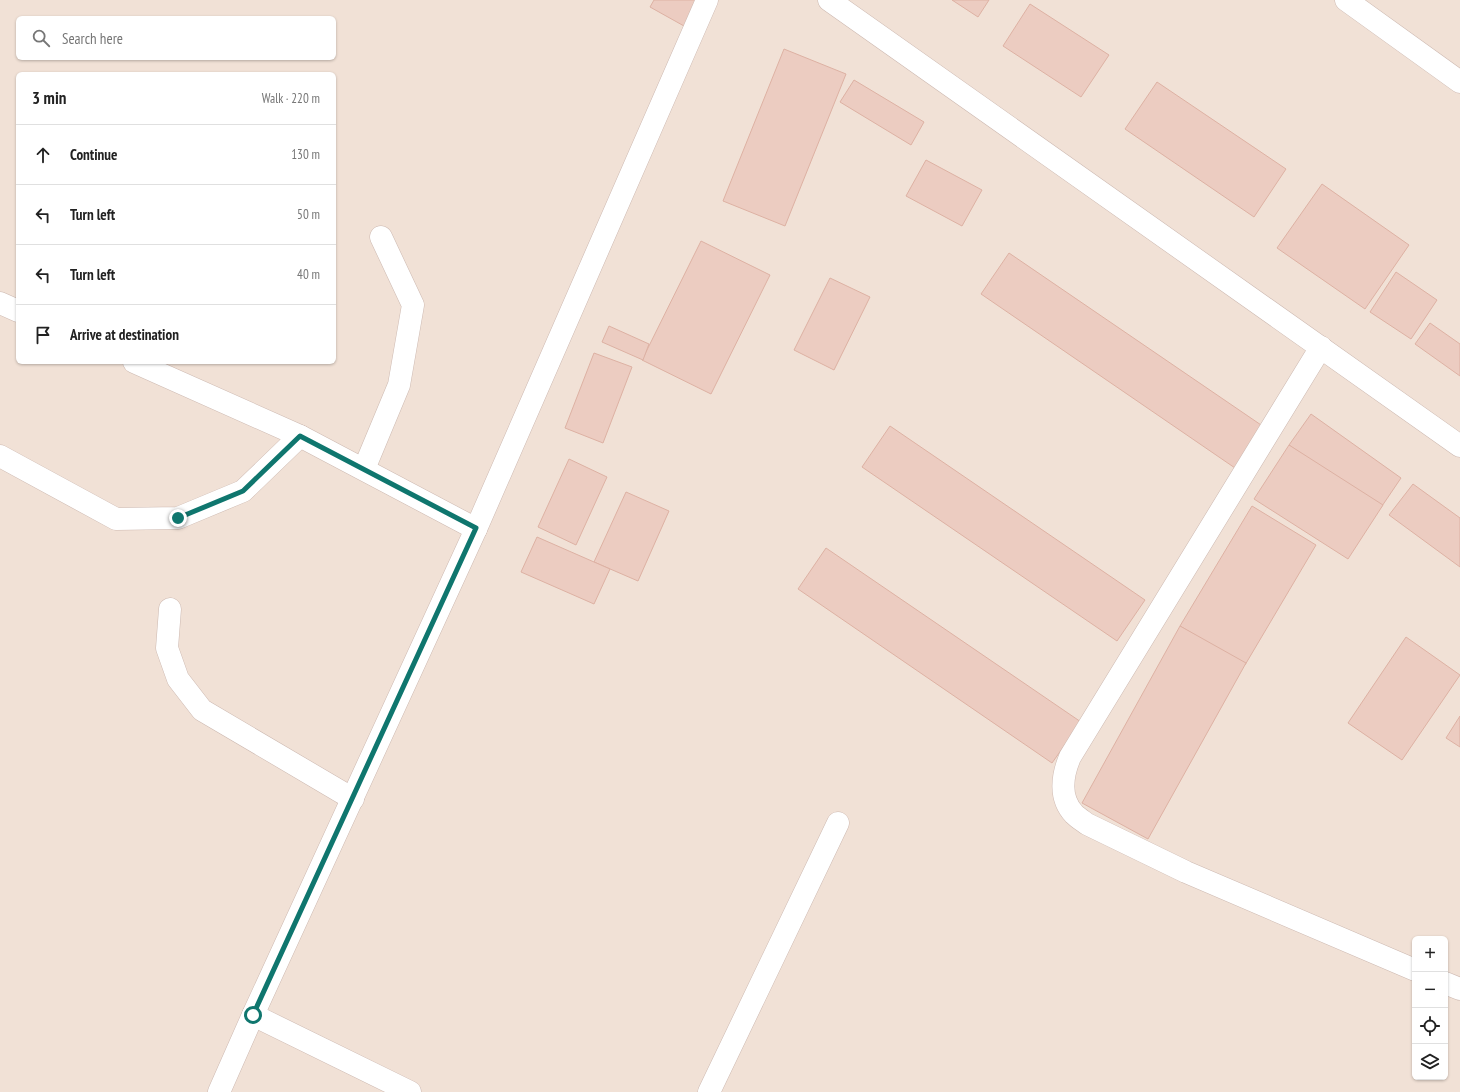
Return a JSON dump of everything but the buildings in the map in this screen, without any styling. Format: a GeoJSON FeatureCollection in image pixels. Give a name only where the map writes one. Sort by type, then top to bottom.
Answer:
{"type":"FeatureCollection","features":[{"type":"Feature","properties":{"kind":"street"},"geometry":{"type":"LineString","coordinates":[[219,1092],[476,528],[707,0]]}},
{"type":"Feature","properties":{"kind":"street"},"geometry":{"type":"LineString","coordinates":[[828,0],[1460,446]]}},
{"type":"Feature","properties":{"kind":"street"},"geometry":{"type":"LineString","coordinates":[[1346,0],[1460,82]]}},
{"type":"Feature","properties":{"kind":"street"},"geometry":{"type":"LineString","coordinates":[[364,469],[400,386],[413,305],[380,237]]}},
{"type":"Feature","properties":{"kind":"street"},"geometry":{"type":"LineString","coordinates":[[0,303],[16,310]]}},
{"type":"Feature","properties":{"kind":"street"},"geometry":{"type":"LineString","coordinates":[[1321,347],[1070,757],[1065,769],[1063,782],[1068,805],[1075,815],[1087,824],[1186,872],[1412,969]]}},
{"type":"Feature","properties":{"kind":"street"},"geometry":{"type":"LineString","coordinates":[[138,364],[300,436],[476,528]]}},
{"type":"Feature","properties":{"kind":"street"},"geometry":{"type":"LineString","coordinates":[[0,456],[116,519],[178,518],[243,491],[300,436]]}},
{"type":"Feature","properties":{"kind":"street"},"geometry":{"type":"LineString","coordinates":[[170,609],[167,648],[178,678],[202,710],[352,798]]}},
{"type":"Feature","properties":{"kind":"street"},"geometry":{"type":"LineString","coordinates":[[709,1092],[838,823]]}},
{"type":"Feature","properties":{"kind":"street"},"geometry":{"type":"LineString","coordinates":[[1448,984],[1460,989]]}},
{"type":"Feature","properties":{"kind":"street"},"geometry":{"type":"LineString","coordinates":[[253,1015],[410,1092]]}},
{"type":"Feature","properties":{"kind":"shaded area"},"geometry":{"type":"Polygon","coordinates":[[[0,0],[1460,0],[1460,1092],[0,1092],[0,0]]]}},
{"type":"Feature","properties":{"kind":"route"},"geometry":{"type":"LineString","coordinates":[[178,518],[243,491],[300,436],[476,528],[253,1015]]}}]}
